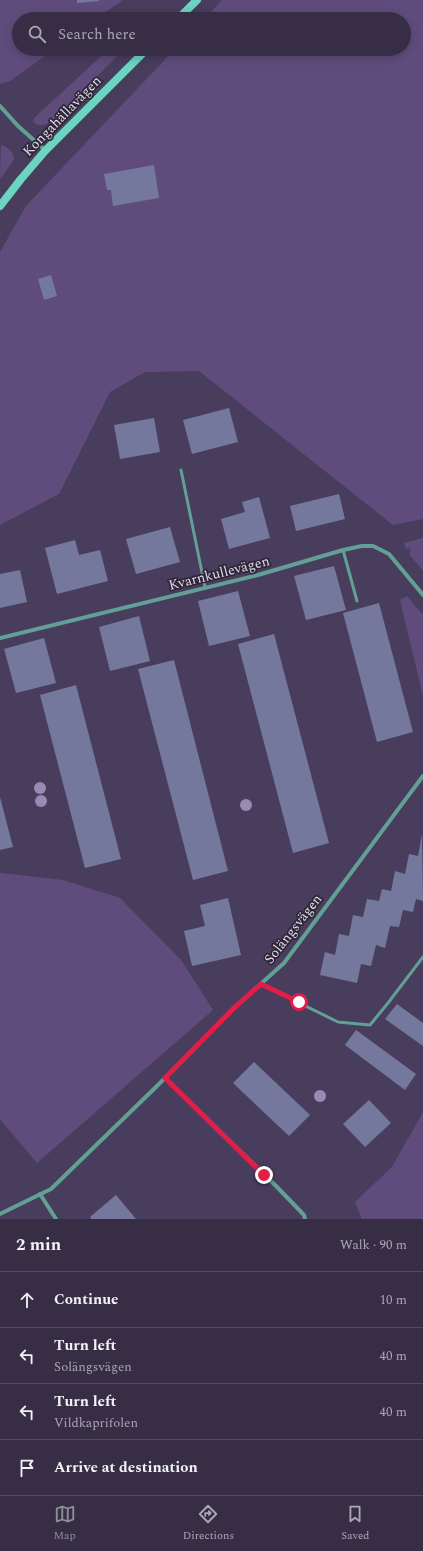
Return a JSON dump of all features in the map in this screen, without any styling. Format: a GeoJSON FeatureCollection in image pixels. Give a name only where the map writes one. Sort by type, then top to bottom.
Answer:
{"type":"FeatureCollection","features":[{"type":"Feature","properties":{"kind":"street"},"geometry":{"type":"LineString","coordinates":[[185,12],[197,0]]}},
{"type":"Feature","properties":{"kind":"street","name":"Kongahällavägen"},"geometry":{"type":"LineString","coordinates":[[0,206],[21,179],[46,151],[140,56]]}},
{"type":"Feature","properties":{"kind":"street"},"geometry":{"type":"LineString","coordinates":[[0,106],[13,121],[46,151]]}},
{"type":"Feature","properties":{"kind":"street","name":"Kvarnkullevägen"},"geometry":{"type":"LineString","coordinates":[[0,638],[258,575],[343,550],[362,546],[373,546],[389,554],[423,595]]}},
{"type":"Feature","properties":{"kind":"street","name":"Solängsvägen"},"geometry":{"type":"LineString","coordinates":[[0,1214],[51,1189],[165,1078],[234,1008],[284,963],[423,776]]}},
{"type":"Feature","properties":{"kind":"street"},"geometry":{"type":"LineString","coordinates":[[165,1078],[277,1187],[304,1215],[305,1219]]}},
{"type":"Feature","properties":{"kind":"street"},"geometry":{"type":"LineString","coordinates":[[40,1194],[56,1219]]}},
{"type":"Feature","properties":{"kind":"lane"},"geometry":{"type":"LineString","coordinates":[[180,470],[205,587]]}},
{"type":"Feature","properties":{"kind":"lane"},"geometry":{"type":"LineString","coordinates":[[343,550],[357,601]]}},
{"type":"Feature","properties":{"kind":"lane"},"geometry":{"type":"LineString","coordinates":[[261,984],[338,1022],[370,1025],[423,957]]}},
{"type":"Feature","properties":{"kind":"shaded area"},"geometry":{"type":"Polygon","coordinates":[[[0,0],[123,0],[106,12],[12,12],[12,56],[45,56],[10,81],[0,84],[0,0]]]}},
{"type":"Feature","properties":{"kind":"shaded area"},"geometry":{"type":"Polygon","coordinates":[[[222,0],[423,0],[423,519],[393,525],[199,371],[145,372],[110,392],[59,494],[0,525],[0,252],[26,206],[168,56],[411,56],[411,12],[211,12],[222,0]]]}},
{"type":"Feature","properties":{"kind":"shaded area"},"geometry":{"type":"Polygon","coordinates":[[[101,56],[117,56],[53,121],[42,125],[37,125],[33,121],[35,117],[101,56]]]}},
{"type":"Feature","properties":{"kind":"shaded area"},"geometry":{"type":"Polygon","coordinates":[[[1,145],[10,150],[14,158],[0,179],[1,145]]]}},
{"type":"Feature","properties":{"kind":"shaded area"},"geometry":{"type":"Polygon","coordinates":[[[423,538],[423,571],[409,554],[411,551],[409,548],[406,549],[404,543],[423,538]]]}},
{"type":"Feature","properties":{"kind":"shaded area"},"geometry":{"type":"Polygon","coordinates":[[[407,596],[423,615],[423,696],[400,600],[407,596]]]}},
{"type":"Feature","properties":{"kind":"shaded area"},"geometry":{"type":"Polygon","coordinates":[[[0,873],[63,880],[120,898],[181,960],[213,1010],[37,1163],[0,1119],[0,873]]]}},
{"type":"Feature","properties":{"kind":"shaded area"},"geometry":{"type":"Polygon","coordinates":[[[423,1112],[423,1219],[362,1219],[355,1202],[392,1167],[423,1112]]]}},
{"type":"Feature","properties":{"kind":"building"},"geometry":{"type":"Polygon","coordinates":[[[77,0],[99,0],[99,1],[77,3],[77,0]]]}},
{"type":"Feature","properties":{"kind":"building"},"geometry":{"type":"Polygon","coordinates":[[[154,165],[159,198],[113,206],[111,190],[107,190],[104,174],[154,165]]]}},
{"type":"Feature","properties":{"kind":"building"},"geometry":{"type":"Polygon","coordinates":[[[51,275],[57,296],[44,300],[38,279],[51,275]]]}},
{"type":"Feature","properties":{"kind":"building"},"geometry":{"type":"Polygon","coordinates":[[[229,408],[238,442],[192,454],[183,420],[229,408]]]}},
{"type":"Feature","properties":{"kind":"building"},"geometry":{"type":"Polygon","coordinates":[[[154,418],[160,452],[120,459],[114,425],[154,418]]]}},
{"type":"Feature","properties":{"kind":"building"},"geometry":{"type":"Polygon","coordinates":[[[339,494],[345,519],[296,531],[290,506],[339,494]]]}},
{"type":"Feature","properties":{"kind":"building"},"geometry":{"type":"Polygon","coordinates":[[[259,497],[270,538],[229,549],[221,519],[245,512],[242,502],[259,497]]]}},
{"type":"Feature","properties":{"kind":"building"},"geometry":{"type":"Polygon","coordinates":[[[170,527],[180,562],[136,574],[126,539],[170,527]]]}},
{"type":"Feature","properties":{"kind":"building"},"geometry":{"type":"Polygon","coordinates":[[[75,540],[79,555],[100,550],[108,581],[57,594],[45,548],[75,540]]]}},
{"type":"Feature","properties":{"kind":"building"},"geometry":{"type":"Polygon","coordinates":[[[334,566],[346,610],[306,620],[294,576],[334,566]]]}},
{"type":"Feature","properties":{"kind":"building"},"geometry":{"type":"Polygon","coordinates":[[[20,570],[27,602],[0,608],[0,574],[20,570]]]}},
{"type":"Feature","properties":{"kind":"building"},"geometry":{"type":"Polygon","coordinates":[[[238,591],[250,636],[209,646],[198,601],[238,591]]]}},
{"type":"Feature","properties":{"kind":"building"},"geometry":{"type":"Polygon","coordinates":[[[379,603],[413,732],[377,742],[343,613],[379,603]]]}},
{"type":"Feature","properties":{"kind":"building"},"geometry":{"type":"Polygon","coordinates":[[[139,616],[150,661],[110,671],[99,627],[139,616]]]}},
{"type":"Feature","properties":{"kind":"building"},"geometry":{"type":"Polygon","coordinates":[[[274,634],[329,843],[293,853],[238,644],[274,634]]]}},
{"type":"Feature","properties":{"kind":"building"},"geometry":{"type":"Polygon","coordinates":[[[44,638],[56,683],[16,693],[4,649],[44,638]]]}},
{"type":"Feature","properties":{"kind":"building"},"geometry":{"type":"Polygon","coordinates":[[[174,660],[228,871],[193,880],[138,669],[174,660]]]}},
{"type":"Feature","properties":{"kind":"building"},"geometry":{"type":"Polygon","coordinates":[[[76,685],[121,859],[85,868],[40,695],[76,685]]]}},
{"type":"Feature","properties":{"kind":"building"},"geometry":{"type":"Polygon","coordinates":[[[0,797],[13,847],[0,850],[0,797]]]}},
{"type":"Feature","properties":{"kind":"building"},"geometry":{"type":"Polygon","coordinates":[[[422,834],[423,901],[416,899],[413,912],[403,910],[399,927],[390,926],[385,948],[376,945],[371,966],[361,964],[357,983],[320,975],[325,952],[335,955],[339,934],[349,936],[353,915],[363,917],[367,899],[379,901],[382,889],[391,891],[395,871],[405,874],[409,854],[418,856],[422,834]]]}},
{"type":"Feature","properties":{"kind":"building"},"geometry":{"type":"Polygon","coordinates":[[[228,898],[241,955],[192,966],[184,931],[205,926],[200,905],[228,898]]]}},
{"type":"Feature","properties":{"kind":"building"},"geometry":{"type":"Polygon","coordinates":[[[397,1004],[423,1023],[423,1046],[385,1019],[397,1004]]]}},
{"type":"Feature","properties":{"kind":"building"},"geometry":{"type":"Polygon","coordinates":[[[356,1030],[416,1074],[405,1090],[345,1045],[356,1030]]]}},
{"type":"Feature","properties":{"kind":"building"},"geometry":{"type":"Polygon","coordinates":[[[254,1062],[310,1115],[289,1136],[233,1083],[254,1062]]]}},
{"type":"Feature","properties":{"kind":"building"},"geometry":{"type":"Polygon","coordinates":[[[369,1100],[391,1123],[365,1147],[343,1124],[369,1100]]]}},
{"type":"Feature","properties":{"kind":"building"},"geometry":{"type":"Polygon","coordinates":[[[116,1195],[136,1219],[91,1219],[90,1217],[116,1195]]]}},
{"type":"Feature","properties":{"kind":"route"},"geometry":{"type":"LineString","coordinates":[[264,1175],[165,1078],[234,1008],[261,984],[299,1002]]}}]}
